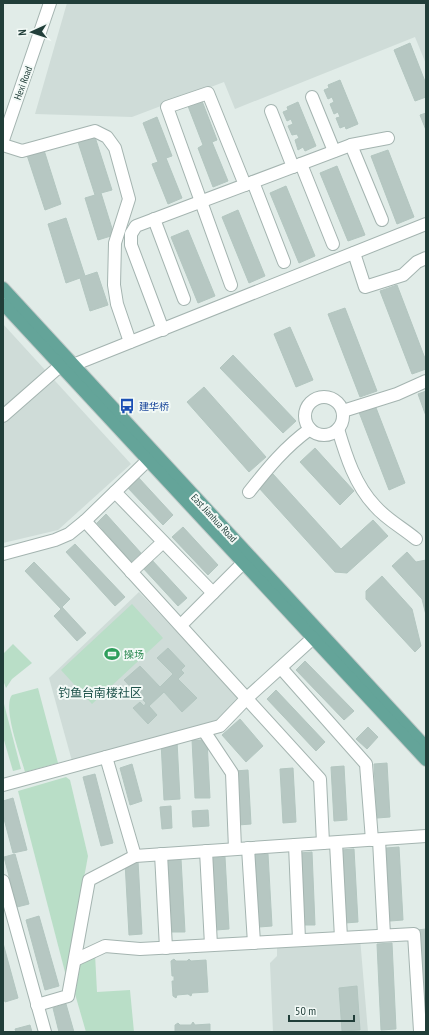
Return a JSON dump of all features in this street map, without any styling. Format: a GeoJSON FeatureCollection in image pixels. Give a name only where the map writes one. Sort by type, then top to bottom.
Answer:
{"type":"FeatureCollection","features":[{"type":"Feature","properties":{"kind":"main road","name":"East Jianhua Road"},"geometry":{"type":"LineString","coordinates":[[3,288],[72,365],[426,747]]}},
{"type":"Feature","properties":{"kind":"main road","name":"East Jianhua Road"},"geometry":{"type":"LineString","coordinates":[[3,304],[426,760]]}},
{"type":"Feature","properties":{"kind":"street","name":"Hexi Road"},"geometry":{"type":"LineString","coordinates":[[3,140],[50,3]]}},
{"type":"Feature","properties":{"kind":"street"},"geometry":{"type":"LineString","coordinates":[[231,285],[167,108],[208,93],[284,262]]}},
{"type":"Feature","properties":{"kind":"street"},"geometry":{"type":"LineString","coordinates":[[312,97],[334,151]]}},
{"type":"Feature","properties":{"kind":"street"},"geometry":{"type":"LineString","coordinates":[[271,111],[333,244]]}},
{"type":"Feature","properties":{"kind":"street"},"geometry":{"type":"LineString","coordinates":[[3,145],[22,150],[95,131],[107,137],[115,148],[129,199],[115,243],[114,285],[117,304],[130,342]]}},
{"type":"Feature","properties":{"kind":"street"},"geometry":{"type":"LineString","coordinates":[[163,330],[130,244],[131,234],[136,226],[351,145],[388,138]]}},
{"type":"Feature","properties":{"kind":"street"},"geometry":{"type":"LineString","coordinates":[[351,145],[382,220]]}},
{"type":"Feature","properties":{"kind":"street"},"geometry":{"type":"LineString","coordinates":[[154,219],[184,299]]}},
{"type":"Feature","properties":{"kind":"street"},"geometry":{"type":"LineString","coordinates":[[3,416],[60,366],[72,365],[163,330],[426,224]]}},
{"type":"Feature","properties":{"kind":"street"},"geometry":{"type":"LineString","coordinates":[[354,253],[365,287],[403,275],[416,262],[426,258]]}},
{"type":"Feature","properties":{"kind":"street"},"geometry":{"type":"LineString","coordinates":[[343,411],[397,394],[426,381]]}},
{"type":"Feature","properties":{"kind":"street"},"geometry":{"type":"LineString","coordinates":[[317,397],[330,397],[340,405],[343,411],[342,424],[338,429],[327,435],[321,435],[310,429],[306,424],[305,411],[307,405],[317,397]]}},
{"type":"Feature","properties":{"kind":"street"},"geometry":{"type":"LineString","coordinates":[[249,492],[275,458],[291,442],[310,429]]}},
{"type":"Feature","properties":{"kind":"street"},"geometry":{"type":"LineString","coordinates":[[338,429],[346,458],[362,489],[375,507],[416,538]]}},
{"type":"Feature","properties":{"kind":"street"},"geometry":{"type":"LineString","coordinates":[[3,554],[63,537],[85,521],[148,460]]}},
{"type":"Feature","properties":{"kind":"street"},"geometry":{"type":"LineString","coordinates":[[114,492],[213,593]]}},
{"type":"Feature","properties":{"kind":"street"},"geometry":{"type":"LineString","coordinates":[[85,521],[320,778],[323,844]]}},
{"type":"Feature","properties":{"kind":"street"},"geometry":{"type":"LineString","coordinates":[[131,572],[163,542]]}},
{"type":"Feature","properties":{"kind":"street"},"geometry":{"type":"LineString","coordinates":[[181,625],[243,563]]}},
{"type":"Feature","properties":{"kind":"street"},"geometry":{"type":"LineString","coordinates":[[3,786],[220,726],[313,638]]}},
{"type":"Feature","properties":{"kind":"street"},"geometry":{"type":"LineString","coordinates":[[281,668],[366,764],[384,935]]}},
{"type":"Feature","properties":{"kind":"street"},"geometry":{"type":"LineString","coordinates":[[204,731],[232,774],[235,849]]}},
{"type":"Feature","properties":{"kind":"street"},"geometry":{"type":"LineString","coordinates":[[106,757],[135,856]]}},
{"type":"Feature","properties":{"kind":"street"},"geometry":{"type":"LineString","coordinates":[[37,1004],[68,996],[89,880],[135,856],[426,836]]}},
{"type":"Feature","properties":{"kind":"street"},"geometry":{"type":"LineString","coordinates":[[336,843],[341,938]]}},
{"type":"Feature","properties":{"kind":"street"},"geometry":{"type":"LineString","coordinates":[[295,845],[299,940]]}},
{"type":"Feature","properties":{"kind":"street"},"geometry":{"type":"LineString","coordinates":[[248,848],[254,943]]}},
{"type":"Feature","properties":{"kind":"street"},"geometry":{"type":"LineString","coordinates":[[206,851],[211,945]]}},
{"type":"Feature","properties":{"kind":"street"},"geometry":{"type":"LineString","coordinates":[[161,854],[166,948]]}},
{"type":"Feature","properties":{"kind":"street"},"geometry":{"type":"LineString","coordinates":[[3,881],[46,1032]]}},
{"type":"Feature","properties":{"kind":"street"},"geometry":{"type":"LineString","coordinates":[[75,960],[105,946],[140,949],[166,948],[414,934],[420,1031]]}},
{"type":"Feature","properties":{"kind":"shaded area"},"geometry":{"type":"Polygon","coordinates":[[[67,3],[426,3],[426,64],[415,37],[235,109],[224,82],[132,117],[35,114],[67,3]]]}},
{"type":"Feature","properties":{"kind":"shaded area"},"geometry":{"type":"Polygon","coordinates":[[[3,324],[131,464],[58,530],[3,543],[3,324]]]}},
{"type":"Feature","properties":{"kind":"shaded area"},"geometry":{"type":"Polygon","coordinates":[[[139,592],[241,700],[217,720],[72,761],[49,678],[139,592]]]}},
{"type":"Feature","properties":{"kind":"shaded area"},"geometry":{"type":"Polygon","coordinates":[[[360,938],[368,1032],[273,1032],[270,963],[277,956],[277,943],[360,938]]]}},
{"type":"Feature","properties":{"kind":"green space","name":"操场"},"geometry":{"type":"Polygon","coordinates":[[[132,604],[163,638],[92,704],[61,670],[132,604]]]}},
{"type":"Feature","properties":{"kind":"green space"},"geometry":{"type":"Polygon","coordinates":[[[13,644],[32,663],[12,679],[6,688],[3,680],[3,654],[13,644]]]}},
{"type":"Feature","properties":{"kind":"green space"},"geometry":{"type":"Polygon","coordinates":[[[38,688],[58,763],[25,772],[13,732],[9,710],[10,701],[12,695],[38,688]]]}},
{"type":"Feature","properties":{"kind":"green space"},"geometry":{"type":"Polygon","coordinates":[[[3,700],[21,769],[13,771],[3,737],[3,700]]]}},
{"type":"Feature","properties":{"kind":"green space"},"geometry":{"type":"Polygon","coordinates":[[[66,777],[70,780],[88,856],[66,976],[18,791],[66,777]]]}},
{"type":"Feature","properties":{"kind":"green space"},"geometry":{"type":"Polygon","coordinates":[[[95,954],[97,992],[130,990],[134,1032],[86,1032],[75,994],[82,955],[95,954]]]}},
{"type":"Feature","properties":{"kind":"building"},"geometry":{"type":"Polygon","coordinates":[[[410,43],[426,84],[426,97],[415,101],[394,50],[410,43]]]}},
{"type":"Feature","properties":{"kind":"building"},"geometry":{"type":"Polygon","coordinates":[[[340,80],[358,124],[346,129],[345,126],[340,128],[336,118],[340,117],[338,112],[334,114],[330,104],[334,102],[332,97],[328,99],[324,90],[329,88],[328,85],[340,80]]]}},
{"type":"Feature","properties":{"kind":"building"},"geometry":{"type":"Polygon","coordinates":[[[202,101],[217,140],[212,142],[228,181],[213,187],[198,148],[203,145],[188,106],[202,101]]]}},
{"type":"Feature","properties":{"kind":"building"},"geometry":{"type":"Polygon","coordinates":[[[298,102],[316,146],[305,151],[303,147],[298,150],[295,140],[299,138],[297,134],[292,135],[288,126],[293,124],[291,119],[287,121],[283,112],[288,110],[287,107],[298,102]]]}},
{"type":"Feature","properties":{"kind":"building"},"geometry":{"type":"Polygon","coordinates":[[[426,113],[426,130],[420,115],[426,113]]]}},
{"type":"Feature","properties":{"kind":"building"},"geometry":{"type":"Polygon","coordinates":[[[157,117],[172,156],[166,158],[182,198],[168,204],[152,164],[158,162],[143,123],[157,117]]]}},
{"type":"Feature","properties":{"kind":"building"},"geometry":{"type":"Polygon","coordinates":[[[95,137],[112,190],[101,193],[114,235],[98,240],[85,198],[95,195],[78,142],[95,137]]]}},
{"type":"Feature","properties":{"kind":"building"},"geometry":{"type":"Polygon","coordinates":[[[43,147],[61,204],[45,210],[26,152],[43,147]]]}},
{"type":"Feature","properties":{"kind":"building"},"geometry":{"type":"Polygon","coordinates":[[[388,150],[414,217],[397,224],[371,156],[388,150]]]}},
{"type":"Feature","properties":{"kind":"building"},"geometry":{"type":"Polygon","coordinates":[[[337,166],[365,235],[348,241],[320,173],[337,166]]]}},
{"type":"Feature","properties":{"kind":"building"},"geometry":{"type":"Polygon","coordinates":[[[286,186],[315,256],[299,263],[270,193],[286,186]]]}},
{"type":"Feature","properties":{"kind":"building"},"geometry":{"type":"Polygon","coordinates":[[[238,210],[265,276],[249,283],[222,217],[238,210]]]}},
{"type":"Feature","properties":{"kind":"building"},"geometry":{"type":"Polygon","coordinates":[[[66,218],[85,276],[97,272],[108,305],[90,311],[80,278],[66,283],[48,224],[66,218]]]}},
{"type":"Feature","properties":{"kind":"building"},"geometry":{"type":"Polygon","coordinates":[[[188,230],[215,296],[198,303],[171,237],[188,230]]]}},
{"type":"Feature","properties":{"kind":"building"},"geometry":{"type":"Polygon","coordinates":[[[397,285],[426,361],[426,369],[412,374],[380,291],[397,285]]]}},
{"type":"Feature","properties":{"kind":"building"},"geometry":{"type":"Polygon","coordinates":[[[345,308],[377,391],[360,397],[328,314],[345,308]]]}},
{"type":"Feature","properties":{"kind":"building"},"geometry":{"type":"Polygon","coordinates":[[[290,327],[313,380],[296,387],[274,334],[290,327]]]}},
{"type":"Feature","properties":{"kind":"building"},"geometry":{"type":"Polygon","coordinates":[[[233,355],[296,421],[283,433],[220,368],[233,355]]]}},
{"type":"Feature","properties":{"kind":"building"},"geometry":{"type":"Polygon","coordinates":[[[204,387],[266,457],[249,472],[187,402],[204,387]]]}},
{"type":"Feature","properties":{"kind":"building"},"geometry":{"type":"Polygon","coordinates":[[[426,391],[426,416],[418,394],[426,391]]]}},
{"type":"Feature","properties":{"kind":"building"},"geometry":{"type":"Polygon","coordinates":[[[373,400],[405,483],[389,490],[357,407],[373,400]]]}},
{"type":"Feature","properties":{"kind":"building"},"geometry":{"type":"Polygon","coordinates":[[[315,448],[354,491],[340,505],[300,462],[315,448]]]}},
{"type":"Feature","properties":{"kind":"building"},"geometry":{"type":"Polygon","coordinates":[[[273,474],[341,549],[373,520],[388,536],[347,573],[335,572],[259,488],[273,474]]]}},
{"type":"Feature","properties":{"kind":"building"},"geometry":{"type":"Polygon","coordinates":[[[138,477],[173,515],[163,525],[127,487],[138,477]]]}},
{"type":"Feature","properties":{"kind":"building"},"geometry":{"type":"Polygon","coordinates":[[[106,514],[141,553],[131,562],[97,523],[106,514]]]}},
{"type":"Feature","properties":{"kind":"building"},"geometry":{"type":"Polygon","coordinates":[[[183,527],[218,565],[208,575],[172,537],[183,527]]]}},
{"type":"Feature","properties":{"kind":"building"},"geometry":{"type":"Polygon","coordinates":[[[75,544],[125,597],[115,606],[66,552],[75,544]]]}},
{"type":"Feature","properties":{"kind":"building"},"geometry":{"type":"Polygon","coordinates":[[[407,552],[416,562],[426,560],[426,615],[422,599],[392,566],[407,552]]]}},
{"type":"Feature","properties":{"kind":"building"},"geometry":{"type":"Polygon","coordinates":[[[151,559],[187,598],[178,606],[142,567],[151,559]]]}},
{"type":"Feature","properties":{"kind":"building"},"geometry":{"type":"Polygon","coordinates":[[[34,562],[70,599],[62,607],[86,633],[77,641],[54,616],[61,609],[25,571],[34,562]]]}},
{"type":"Feature","properties":{"kind":"building"},"geometry":{"type":"Polygon","coordinates":[[[382,576],[412,609],[421,646],[415,652],[366,599],[366,591],[382,576]]]}},
{"type":"Feature","properties":{"kind":"building"},"geometry":{"type":"Polygon","coordinates":[[[168,648],[185,666],[181,670],[184,673],[178,679],[197,698],[182,712],[164,692],[149,706],[157,715],[148,724],[133,708],[140,702],[144,706],[146,703],[124,680],[140,666],[160,687],[173,674],[157,658],[168,648]]]}},
{"type":"Feature","properties":{"kind":"building"},"geometry":{"type":"Polygon","coordinates":[[[305,661],[354,711],[344,720],[296,670],[305,661]]]}},
{"type":"Feature","properties":{"kind":"building"},"geometry":{"type":"Polygon","coordinates":[[[276,690],[325,742],[316,751],[267,699],[276,690]]]}},
{"type":"Feature","properties":{"kind":"building"},"geometry":{"type":"Polygon","coordinates":[[[240,719],[263,746],[246,762],[222,735],[240,719]]]}},
{"type":"Feature","properties":{"kind":"building"},"geometry":{"type":"Polygon","coordinates":[[[368,727],[378,737],[367,749],[356,739],[368,727]]]}},
{"type":"Feature","properties":{"kind":"building"},"geometry":{"type":"Polygon","coordinates":[[[192,740],[207,740],[210,798],[195,798],[192,740]]]}},
{"type":"Feature","properties":{"kind":"building"},"geometry":{"type":"Polygon","coordinates":[[[177,741],[180,799],[164,800],[161,742],[177,741]]]}},
{"type":"Feature","properties":{"kind":"building"},"geometry":{"type":"Polygon","coordinates":[[[387,763],[390,817],[377,818],[374,764],[387,763]]]}},
{"type":"Feature","properties":{"kind":"building"},"geometry":{"type":"Polygon","coordinates":[[[132,764],[142,801],[130,805],[120,768],[132,764]]]}},
{"type":"Feature","properties":{"kind":"building"},"geometry":{"type":"Polygon","coordinates":[[[344,766],[347,820],[334,821],[331,767],[344,766]]]}},
{"type":"Feature","properties":{"kind":"building"},"geometry":{"type":"Polygon","coordinates":[[[293,768],[296,822],[283,823],[280,769],[293,768]]]}},
{"type":"Feature","properties":{"kind":"building"},"geometry":{"type":"Polygon","coordinates":[[[248,770],[251,824],[238,825],[235,771],[248,770]]]}},
{"type":"Feature","properties":{"kind":"building"},"geometry":{"type":"Polygon","coordinates":[[[95,774],[113,843],[101,846],[83,777],[95,774]]]}},
{"type":"Feature","properties":{"kind":"building"},"geometry":{"type":"Polygon","coordinates":[[[13,798],[27,850],[13,853],[3,815],[3,801],[13,798]]]}},
{"type":"Feature","properties":{"kind":"building"},"geometry":{"type":"Polygon","coordinates":[[[171,806],[172,828],[162,829],[160,807],[171,806]]]}},
{"type":"Feature","properties":{"kind":"building"},"geometry":{"type":"Polygon","coordinates":[[[208,810],[209,826],[193,827],[192,811],[208,810]]]}},
{"type":"Feature","properties":{"kind":"building"},"geometry":{"type":"Polygon","coordinates":[[[399,847],[403,920],[390,921],[386,848],[399,847]]]}},
{"type":"Feature","properties":{"kind":"building"},"geometry":{"type":"Polygon","coordinates":[[[354,849],[358,922],[345,923],[341,850],[354,849]]]}},
{"type":"Feature","properties":{"kind":"building"},"geometry":{"type":"Polygon","coordinates":[[[312,852],[315,925],[303,925],[299,853],[312,852]]]}},
{"type":"Feature","properties":{"kind":"building"},"geometry":{"type":"Polygon","coordinates":[[[15,854],[29,904],[17,907],[4,857],[15,854]]]}},
{"type":"Feature","properties":{"kind":"building"},"geometry":{"type":"Polygon","coordinates":[[[255,854],[268,854],[272,926],[259,927],[255,854]]]}},
{"type":"Feature","properties":{"kind":"building"},"geometry":{"type":"Polygon","coordinates":[[[225,857],[229,929],[216,930],[212,858],[225,857]]]}},
{"type":"Feature","properties":{"kind":"building"},"geometry":{"type":"Polygon","coordinates":[[[181,859],[185,932],[172,932],[168,860],[181,859]]]}},
{"type":"Feature","properties":{"kind":"building"},"geometry":{"type":"Polygon","coordinates":[[[138,861],[142,934],[129,935],[125,862],[138,861]]]}},
{"type":"Feature","properties":{"kind":"building"},"geometry":{"type":"Polygon","coordinates":[[[39,916],[59,986],[45,990],[26,920],[39,916]]]}},
{"type":"Feature","properties":{"kind":"building"},"geometry":{"type":"Polygon","coordinates":[[[426,929],[426,1023],[422,1023],[417,930],[426,929]]]}},
{"type":"Feature","properties":{"kind":"building"},"geometry":{"type":"Polygon","coordinates":[[[3,943],[18,998],[5,1002],[3,996],[3,943]]]}},
{"type":"Feature","properties":{"kind":"building"},"geometry":{"type":"Polygon","coordinates":[[[392,943],[396,1029],[381,1030],[377,944],[392,943]]]}},
{"type":"Feature","properties":{"kind":"building"},"geometry":{"type":"Polygon","coordinates":[[[174,959],[176,961],[187,961],[189,959],[191,961],[206,960],[208,992],[192,993],[191,996],[188,994],[177,995],[176,998],[173,996],[172,981],[174,981],[174,976],[172,976],[171,961],[174,959]]]}},
{"type":"Feature","properties":{"kind":"building"},"geometry":{"type":"Polygon","coordinates":[[[357,986],[360,1030],[342,1031],[339,988],[357,986]]]}},
{"type":"Feature","properties":{"kind":"building"},"geometry":{"type":"Polygon","coordinates":[[[66,1004],[74,1032],[59,1032],[53,1008],[66,1004]]]}},
{"type":"Feature","properties":{"kind":"building"},"geometry":{"type":"Polygon","coordinates":[[[193,1022],[195,1025],[210,1024],[210,1032],[175,1032],[175,1025],[178,1023],[180,1025],[191,1025],[193,1022]]]}},
{"type":"Feature","properties":{"kind":"building"},"geometry":{"type":"Polygon","coordinates":[[[30,1025],[32,1032],[16,1032],[15,1029],[30,1025]]]}},
{"type":"Feature","properties":{"kind":"place","name":"建华桥"},"geometry":{"type":"Point","coordinates":[127,406]}},
{"type":"Feature","properties":{"kind":"place","name":"操场"},"geometry":{"type":"Point","coordinates":[112,654]}},
{"type":"Feature","properties":{"kind":"district","name":"钓鱼台南楼社区"},"geometry":{"type":"Point","coordinates":[100,692]}}]}
